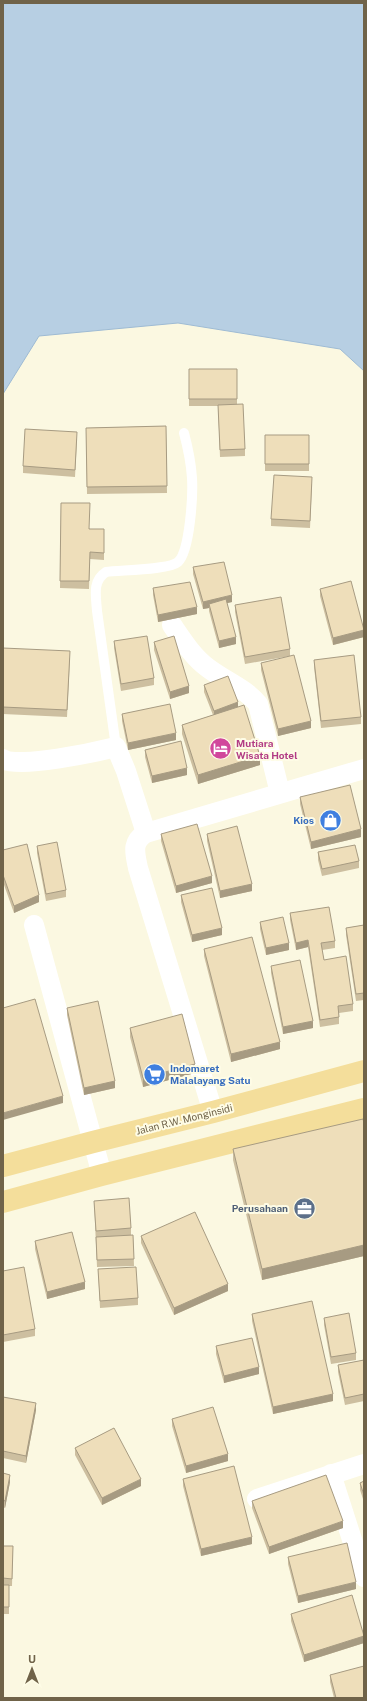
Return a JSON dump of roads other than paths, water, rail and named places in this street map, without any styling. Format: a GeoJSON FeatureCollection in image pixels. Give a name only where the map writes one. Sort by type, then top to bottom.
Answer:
{"type":"FeatureCollection","features":[{"type":"Feature","properties":{"kind":"highway","name":"Jalan R.W. Monginsidi"},"geometry":{"type":"LineString","coordinates":[[12,1164],[364,1071]]}},
{"type":"Feature","properties":{"kind":"highway"},"geometry":{"type":"LineString","coordinates":[[3,1202],[102,1175],[364,1109]]}},
{"type":"Feature","properties":{"kind":"street"},"geometry":{"type":"LineString","coordinates":[[172,625],[194,656],[208,668],[252,697],[258,704],[280,793]]}},
{"type":"Feature","properties":{"kind":"street"},"geometry":{"type":"LineString","coordinates":[[3,759],[6,761],[25,763],[116,747],[128,777],[146,833]]}},
{"type":"Feature","properties":{"kind":"street"},"geometry":{"type":"LineString","coordinates":[[213,1112],[138,868],[135,844],[139,837],[146,833],[364,769]]}},
{"type":"Feature","properties":{"kind":"street"},"geometry":{"type":"LineString","coordinates":[[34,925],[102,1175]]}},
{"type":"Feature","properties":{"kind":"street"},"geometry":{"type":"LineString","coordinates":[[256,1499],[364,1464]]}},
{"type":"Feature","properties":{"kind":"street"},"geometry":{"type":"LineString","coordinates":[[331,1474],[364,1577]]}},
{"type":"Feature","properties":{"kind":"lane"},"geometry":{"type":"LineString","coordinates":[[116,747],[97,611],[97,583],[100,576],[106,572],[168,567],[178,562],[185,552],[190,521],[192,479],[184,433]]}},
{"type":"Feature","properties":{"kind":"water"},"geometry":{"type":"Polygon","coordinates":[[[3,3],[364,3],[364,371],[340,349],[178,323],[39,336],[3,394],[3,3]]]}},
{"type":"Feature","properties":{"kind":"place","name":"Mutiara Wisata Hotel"},"geometry":{"type":"Point","coordinates":[221,749]}},
{"type":"Feature","properties":{"kind":"place","name":"Kios"},"geometry":{"type":"Point","coordinates":[330,820]}},
{"type":"Feature","properties":{"kind":"place","name":"Indomaret Malalayang Satu"},"geometry":{"type":"Point","coordinates":[154,1074]}},
{"type":"Feature","properties":{"kind":"place","name":"Perusahaan"},"geometry":{"type":"Point","coordinates":[304,1208]}}]}
